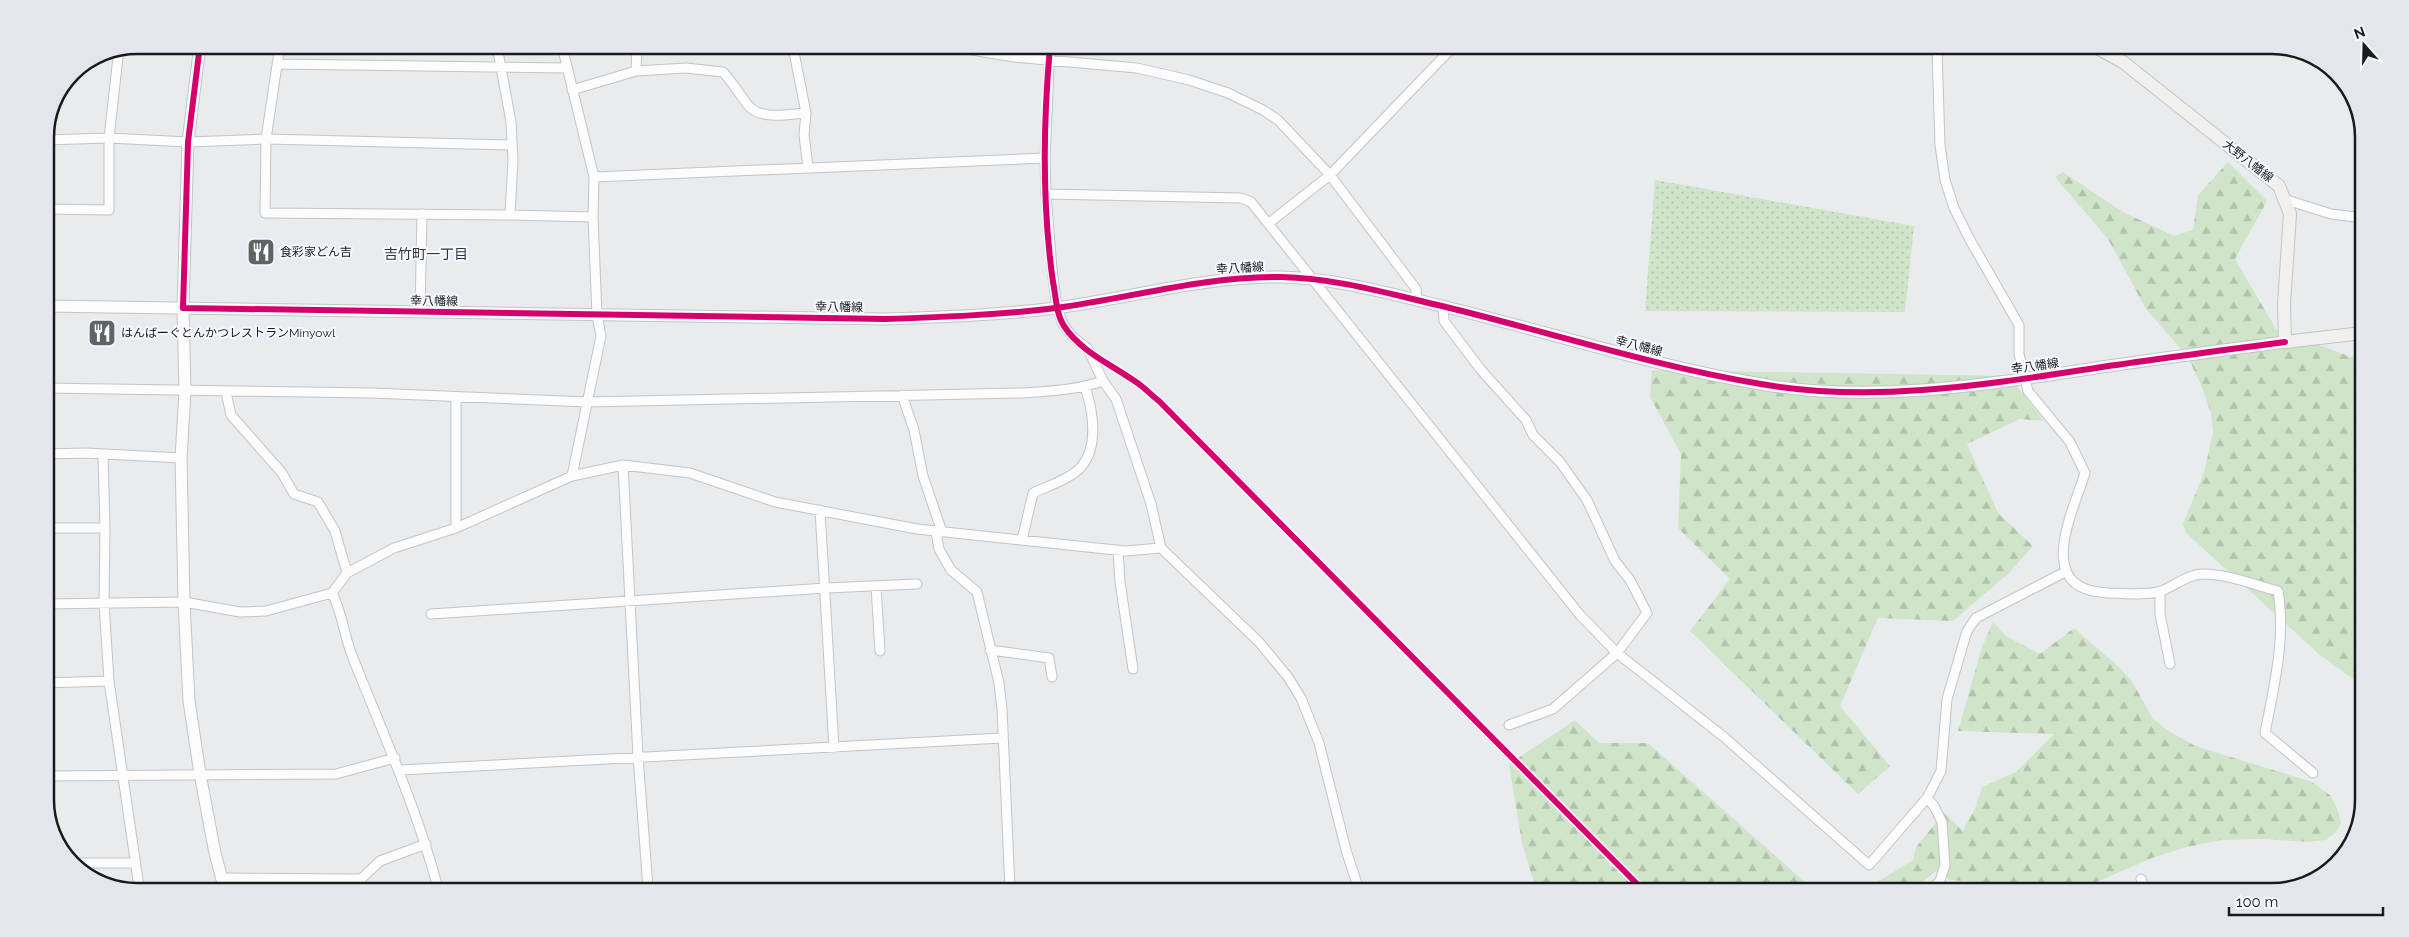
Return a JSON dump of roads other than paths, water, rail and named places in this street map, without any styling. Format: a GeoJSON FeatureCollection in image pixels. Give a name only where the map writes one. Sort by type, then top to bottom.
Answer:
{"type":"FeatureCollection","features":[{"type":"Feature","properties":{"kind":"main road","name":"大野八幡線"},"geometry":{"type":"LineString","coordinates":[[2108,54],[2123,62],[2280,186],[2287,200]]}},
{"type":"Feature","properties":{"kind":"main road"},"geometry":{"type":"LineString","coordinates":[[2287,200],[2290,214],[2284,304],[2285,342],[2355,334]]}},
{"type":"Feature","properties":{"kind":"street"},"geometry":{"type":"LineString","coordinates":[[199,54],[188,142],[183,308],[186,392],[181,458],[184,602],[189,701],[200,774],[223,883],[362,879],[380,861],[426,844]]}},
{"type":"Feature","properties":{"kind":"street"},"geometry":{"type":"LineString","coordinates":[[278,54],[266,139],[265,213],[510,215],[593,218]]}},
{"type":"Feature","properties":{"kind":"street"},"geometry":{"type":"LineString","coordinates":[[497,54],[510,122],[512,146],[510,215]]}},
{"type":"Feature","properties":{"kind":"street"},"geometry":{"type":"LineString","coordinates":[[564,54],[594,177],[593,218],[597,315],[601,336],[572,476]]}},
{"type":"Feature","properties":{"kind":"street"},"geometry":{"type":"LineString","coordinates":[[636,71],[637,54]]}},
{"type":"Feature","properties":{"kind":"street"},"geometry":{"type":"LineString","coordinates":[[795,54],[806,113],[804,135],[808,167]]}},
{"type":"Feature","properties":{"kind":"street"},"geometry":{"type":"LineString","coordinates":[[987,54],[1137,68],[1189,80],[1228,93],[1278,120],[1330,175],[1416,289],[1417,299]]}},
{"type":"Feature","properties":{"kind":"street"},"geometry":{"type":"LineString","coordinates":[[1049,54],[1045,158],[1046,194],[1057,308],[1063,324],[1072,336],[1088,350],[1116,399],[1151,504],[1161,548],[1259,642],[1288,677],[1302,698],[1319,743],[1346,850],[1357,883]]}},
{"type":"Feature","properties":{"kind":"street"},"geometry":{"type":"LineString","coordinates":[[1269,223],[1330,175],[1446,54]]}},
{"type":"Feature","properties":{"kind":"street"},"geometry":{"type":"LineString","coordinates":[[1937,54],[1940,145],[1945,180],[1954,208],[1970,240],[2019,325],[2019,354],[2028,391],[2070,442],[2085,473],[2062,554],[2065,572],[2074,582],[2097,592],[2160,591],[2202,574],[2217,575],[2278,591],[2280,605],[2279,666],[2265,733],[2313,773]]}},
{"type":"Feature","properties":{"kind":"street"},"geometry":{"type":"LineString","coordinates":[[54,209],[109,210],[109,138],[119,56]]}},
{"type":"Feature","properties":{"kind":"street"},"geometry":{"type":"LineString","coordinates":[[276,64],[567,68]]}},
{"type":"Feature","properties":{"kind":"street"},"geometry":{"type":"LineString","coordinates":[[572,90],[636,71],[686,68],[724,72],[738,89],[748,106],[766,115],[806,113]]}},
{"type":"Feature","properties":{"kind":"street"},"geometry":{"type":"LineString","coordinates":[[54,140],[109,138],[188,142],[266,139],[512,146]]}},
{"type":"Feature","properties":{"kind":"street"},"geometry":{"type":"LineString","coordinates":[[594,177],[1045,158]]}},
{"type":"Feature","properties":{"kind":"street"},"geometry":{"type":"LineString","coordinates":[[1046,194],[1241,198],[1251,202],[1580,615],[1617,653],[1724,737],[1868,865],[1927,798],[1941,771],[1947,699],[1967,631],[1976,618],[2065,572]]}},
{"type":"Feature","properties":{"kind":"street"},"geometry":{"type":"LineString","coordinates":[[2287,200],[2331,214],[2355,217]]}},
{"type":"Feature","properties":{"kind":"street"},"geometry":{"type":"LineString","coordinates":[[420,312],[422,214]]}},
{"type":"Feature","properties":{"kind":"street","name":"幸八幡線"},"geometry":{"type":"LineString","coordinates":[[54,306],[885,319],[1057,308],[1220,280],[1282,277],[1341,284],[1417,299],[1664,364],[1764,385],[1829,391],[1897,391],[2024,379],[2285,342]]}},
{"type":"Feature","properties":{"kind":"street"},"geometry":{"type":"LineString","coordinates":[[1442,306],[1444,321],[1481,370],[1526,420],[1533,435],[1560,462],[1587,500],[1615,561],[1630,580],[1647,614],[1617,653],[1553,709],[1509,725]]}},
{"type":"Feature","properties":{"kind":"street"},"geometry":{"type":"LineString","coordinates":[[54,388],[186,392],[372,393],[588,402],[1013,394],[1085,387],[1104,381]]}},
{"type":"Feature","properties":{"kind":"street"},"geometry":{"type":"LineString","coordinates":[[1022,540],[1033,493],[1067,477],[1081,467],[1089,454],[1092,438],[1090,400],[1085,387]]}},
{"type":"Feature","properties":{"kind":"street"},"geometry":{"type":"LineString","coordinates":[[226,392],[230,415],[282,473],[294,494],[318,502],[335,531],[347,573]]}},
{"type":"Feature","properties":{"kind":"street"},"geometry":{"type":"LineString","coordinates":[[902,395],[916,439],[922,476],[939,532],[939,549],[951,570],[977,592],[999,683],[1002,709],[1010,883]]}},
{"type":"Feature","properties":{"kind":"street"},"geometry":{"type":"LineString","coordinates":[[456,397],[456,528]]}},
{"type":"Feature","properties":{"kind":"street"},"geometry":{"type":"LineString","coordinates":[[54,454],[181,458]]}},
{"type":"Feature","properties":{"kind":"street"},"geometry":{"type":"LineString","coordinates":[[102,455],[105,528],[104,604],[109,681],[138,883]]}},
{"type":"Feature","properties":{"kind":"street"},"geometry":{"type":"LineString","coordinates":[[54,604],[184,602],[240,612],[266,611],[332,593],[347,573],[394,548],[456,528],[572,476],[622,465],[690,473],[775,502],[939,532],[1118,550],[1161,548]]}},
{"type":"Feature","properties":{"kind":"street"},"geometry":{"type":"LineString","coordinates":[[622,465],[638,756],[648,883]]}},
{"type":"Feature","properties":{"kind":"street"},"geometry":{"type":"LineString","coordinates":[[820,510],[834,748]]}},
{"type":"Feature","properties":{"kind":"street"},"geometry":{"type":"LineString","coordinates":[[54,528],[105,528]]}},
{"type":"Feature","properties":{"kind":"street"},"geometry":{"type":"LineString","coordinates":[[1118,550],[1120,582],[1133,669]]}},
{"type":"Feature","properties":{"kind":"street"},"geometry":{"type":"LineString","coordinates":[[430,614],[826,588],[917,584]]}},
{"type":"Feature","properties":{"kind":"street"},"geometry":{"type":"LineString","coordinates":[[876,586],[880,651]]}},
{"type":"Feature","properties":{"kind":"street"},"geometry":{"type":"LineString","coordinates":[[2160,591],[2160,614],[2170,664]]}},
{"type":"Feature","properties":{"kind":"street"},"geometry":{"type":"LineString","coordinates":[[332,593],[340,609],[352,656],[400,770],[426,844],[437,883]]}},
{"type":"Feature","properties":{"kind":"street"},"geometry":{"type":"LineString","coordinates":[[990,650],[1049,658],[1052,677]]}},
{"type":"Feature","properties":{"kind":"street"},"geometry":{"type":"LineString","coordinates":[[54,683],[109,681]]}},
{"type":"Feature","properties":{"kind":"street"},"geometry":{"type":"LineString","coordinates":[[400,770],[1002,738]]}},
{"type":"Feature","properties":{"kind":"street"},"geometry":{"type":"LineString","coordinates":[[54,776],[336,774],[395,758]]}},
{"type":"Feature","properties":{"kind":"street"},"geometry":{"type":"LineString","coordinates":[[1927,798],[1934,806],[1942,822],[1945,865],[1938,883]]}},
{"type":"Feature","properties":{"kind":"street"},"geometry":{"type":"LineString","coordinates":[[83,863],[134,863]]}},
{"type":"Feature","properties":{"kind":"place","name":"食彩家どん吉"},"geometry":{"type":"Point","coordinates":[261,252]}},
{"type":"Feature","properties":{"kind":"place","name":"はんばーぐとんかつレストランMinyowl"},"geometry":{"type":"Point","coordinates":[102,333]}},
{"type":"Feature","properties":{"kind":"district","name":"吉竹町一丁目"},"geometry":{"type":"Point","coordinates":[426,254]}}]}
